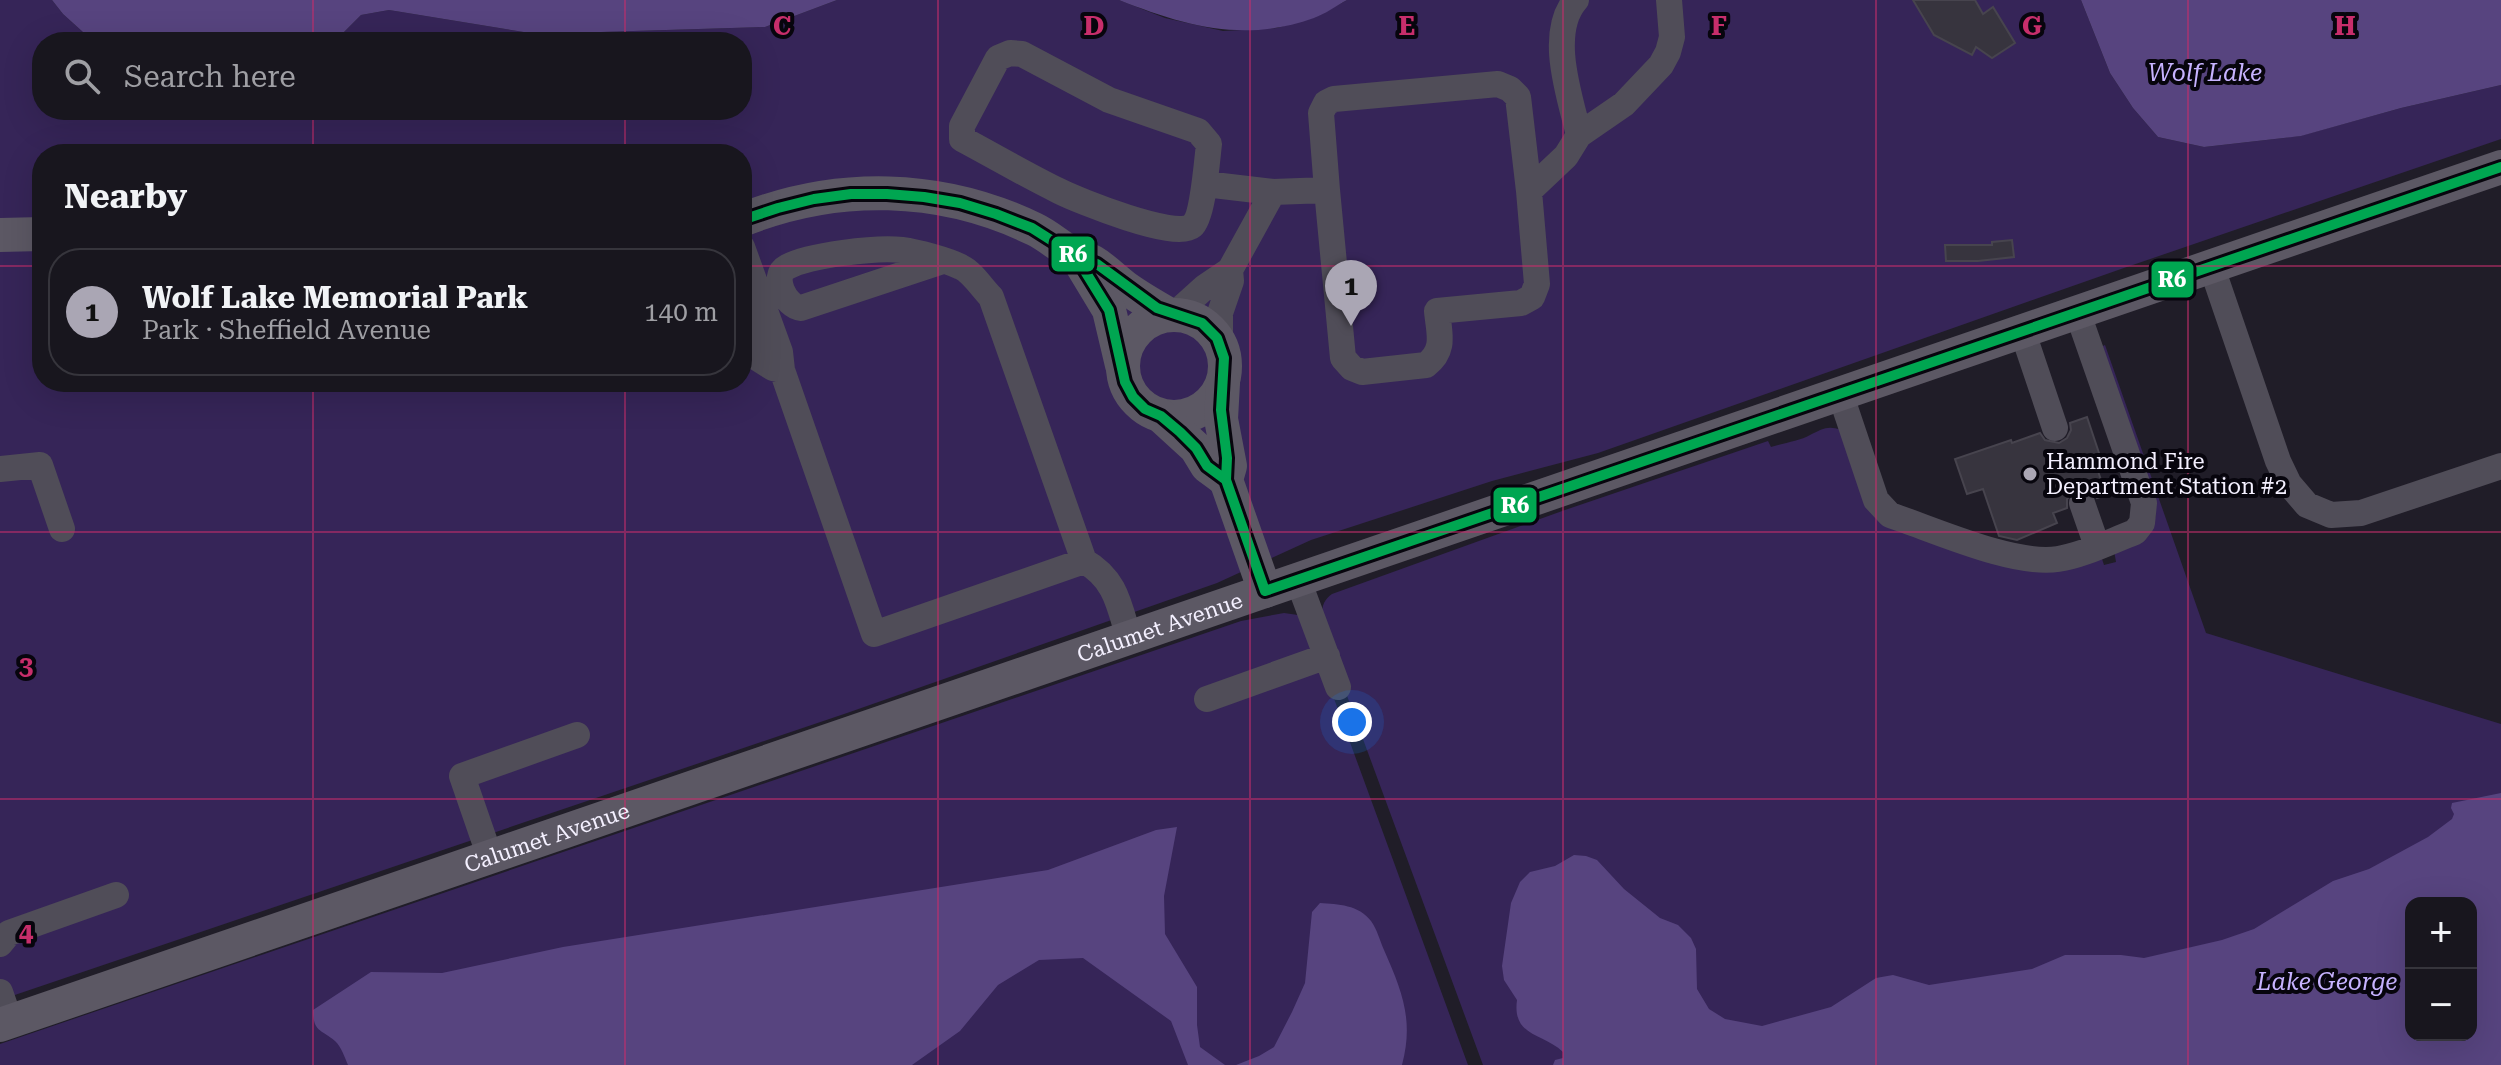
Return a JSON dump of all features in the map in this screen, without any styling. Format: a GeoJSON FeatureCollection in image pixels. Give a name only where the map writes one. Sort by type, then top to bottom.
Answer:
{"type":"FeatureCollection","features":[{"type":"Feature","properties":{"kind":"main road","name":"Calumet Avenue"},"geometry":{"type":"LineString","coordinates":[[3,1013],[490,857],[2501,167]]}},
{"type":"Feature","properties":{"kind":"main road"},"geometry":{"type":"LineString","coordinates":[[752,216],[842,194],[898,192],[955,200],[1035,229],[1075,255],[1092,261],[1125,288],[1172,314],[1198,320],[1220,341],[1226,370],[1221,419],[1230,466],[1226,480]]}},
{"type":"Feature","properties":{"kind":"main road"},"geometry":{"type":"LineString","coordinates":[[0,235],[32,234]]}},
{"type":"Feature","properties":{"kind":"main road"},"geometry":{"type":"LineString","coordinates":[[1075,255],[1109,310],[1125,382],[1133,397],[1145,409],[1176,418],[1191,415],[1205,408],[1223,383]]}},
{"type":"Feature","properties":{"kind":"main road"},"geometry":{"type":"LineString","coordinates":[[1122,365],[1131,337],[1141,326],[1154,318],[1172,314]]}},
{"type":"Feature","properties":{"kind":"main road"},"geometry":{"type":"LineString","coordinates":[[1161,416],[1196,448],[1207,466],[1226,480],[1265,591]]}},
{"type":"Feature","properties":{"kind":"street"},"geometry":{"type":"LineString","coordinates":[[1576,0],[1567,10],[1561,57],[1579,135]]}},
{"type":"Feature","properties":{"kind":"street"},"geometry":{"type":"LineString","coordinates":[[1529,191],[1566,156],[1579,135],[1624,104],[1661,65],[1672,37],[1669,0]]}},
{"type":"Feature","properties":{"kind":"street"},"geometry":{"type":"LineString","coordinates":[[1010,53],[1022,54],[1109,100],[1198,131],[1209,144],[1205,184],[1195,223],[1189,229],[1178,231],[1144,223],[1061,192],[962,139],[962,126],[998,58],[1010,53]]}},
{"type":"Feature","properties":{"kind":"street"},"geometry":{"type":"LineString","coordinates":[[1498,84],[1510,89],[1518,97],[1529,191],[1537,284],[1532,297],[1521,303],[1437,311],[1440,348],[1435,359],[1426,365],[1362,372],[1352,368],[1343,358],[1327,190],[1321,113],[1326,103],[1334,99],[1498,84]]}},
{"type":"Feature","properties":{"kind":"street"},"geometry":{"type":"LineString","coordinates":[[1205,184],[1273,192],[1327,190]]}},
{"type":"Feature","properties":{"kind":"street"},"geometry":{"type":"LineString","coordinates":[[1172,314],[1230,270],[1273,192]]}},
{"type":"Feature","properties":{"kind":"street"},"geometry":{"type":"LineString","coordinates":[[943,261],[801,308],[787,302],[779,280],[786,267],[839,254],[902,250],[943,261],[963,268],[991,297],[1084,561],[1100,569],[1111,583],[1129,638]]}},
{"type":"Feature","properties":{"kind":"street"},"geometry":{"type":"LineString","coordinates":[[2211,265],[2278,461],[2289,484],[2307,505],[2331,515],[2361,513],[2501,466]]}},
{"type":"Feature","properties":{"kind":"street"},"geometry":{"type":"LineString","coordinates":[[1220,341],[1220,313],[1231,281],[1230,270]]}},
{"type":"Feature","properties":{"kind":"street"},"geometry":{"type":"LineString","coordinates":[[752,275],[874,634],[1084,561]]}},
{"type":"Feature","properties":{"kind":"street"},"geometry":{"type":"LineString","coordinates":[[1840,393],[1876,500],[1890,515],[2015,558],[2062,558],[2097,546],[2135,532],[2142,523],[2144,503],[2077,311]]}},
{"type":"Feature","properties":{"kind":"street"},"geometry":{"type":"LineString","coordinates":[[2022,330],[2055,428]]}},
{"type":"Feature","properties":{"kind":"street"},"geometry":{"type":"LineString","coordinates":[[752,350],[754,356],[782,370]]}},
{"type":"Feature","properties":{"kind":"street"},"geometry":{"type":"LineString","coordinates":[[0,469],[40,465],[62,529]]}},
{"type":"Feature","properties":{"kind":"street"},"geometry":{"type":"LineString","coordinates":[[2082,503],[2097,546]]}},
{"type":"Feature","properties":{"kind":"street"},"geometry":{"type":"LineString","coordinates":[[1298,580],[1338,687]]}},
{"type":"Feature","properties":{"kind":"street"},"geometry":{"type":"LineString","coordinates":[[1207,699],[1327,656]]}},
{"type":"Feature","properties":{"kind":"street"},"geometry":{"type":"LineString","coordinates":[[490,857],[462,776],[577,735]]}},
{"type":"Feature","properties":{"kind":"street"},"geometry":{"type":"LineString","coordinates":[[0,944],[9,933],[116,895]]}},
{"type":"Feature","properties":{"kind":"shaded area"},"geometry":{"type":"Polygon","coordinates":[[[0,0],[52,0],[83,32],[32,32],[32,120],[752,120],[752,32],[601,32],[765,27],[837,0],[1119,0],[1165,18],[1223,31],[1277,28],[1316,17],[1347,0],[2081,0],[2110,73],[2133,108],[2158,137],[2204,147],[2300,136],[2501,85],[2501,139],[1598,453],[1492,481],[1311,540],[1217,583],[847,713],[0,1000],[0,0]]]}},
{"type":"Feature","properties":{"kind":"shaded area"},"geometry":{"type":"Polygon","coordinates":[[[389,10],[524,32],[344,32],[361,15],[389,10]]]}},
{"type":"Feature","properties":{"kind":"shaded area"},"geometry":{"type":"Polygon","coordinates":[[[2105,345],[2206,633],[2501,724],[2501,1065],[1483,1065],[1325,636],[1322,613],[1327,598],[1565,510],[1768,441],[1771,447],[1829,428],[1841,430],[1870,510],[1954,541],[2100,553],[2104,565],[2116,562],[2114,550],[2148,534],[2156,510],[2101,347],[2105,345]]]}},
{"type":"Feature","properties":{"kind":"shaded area"},"geometry":{"type":"Polygon","coordinates":[[[1284,613],[1298,615],[1306,622],[1468,1065],[0,1065],[0,1044],[1241,621],[1284,613]]]}},
{"type":"Feature","properties":{"kind":"water"},"geometry":{"type":"Polygon","coordinates":[[[52,0],[837,0],[765,27],[601,32],[524,32],[389,10],[361,15],[344,32],[83,32],[52,0]]]}},
{"type":"Feature","properties":{"kind":"water"},"geometry":{"type":"Polygon","coordinates":[[[1119,0],[1347,0],[1318,16],[1288,25],[1239,30],[1191,24],[1119,0]]]}},
{"type":"Feature","properties":{"kind":"water","name":"Wolf Lake"},"geometry":{"type":"Polygon","coordinates":[[[2081,0],[2501,0],[2501,85],[2401,108],[2301,136],[2204,147],[2158,137],[2133,108],[2110,73],[2081,0]]]}},
{"type":"Feature","properties":{"kind":"water","name":"Lake George"},"geometry":{"type":"Polygon","coordinates":[[[2501,793],[2501,1065],[1553,1065],[1555,1060],[1563,1058],[1563,1052],[1524,1028],[1519,1021],[1517,1000],[1504,980],[1502,966],[1511,903],[1520,882],[1530,872],[1555,866],[1574,855],[1597,860],[1624,889],[1660,918],[1678,925],[1691,938],[1696,949],[1697,989],[1709,1009],[1725,1019],[1762,1026],[1831,1007],[1876,978],[1893,975],[1929,985],[2032,969],[2065,955],[2144,958],[2222,940],[2254,929],[2333,881],[2369,869],[2428,837],[2452,819],[2454,814],[2452,803],[2501,793]]]}},
{"type":"Feature","properties":{"kind":"water"},"geometry":{"type":"Polygon","coordinates":[[[1177,827],[1164,896],[1165,934],[1197,987],[1200,1047],[1225,1065],[1188,1065],[1171,1021],[1083,958],[1039,960],[998,985],[960,1031],[912,1065],[348,1065],[337,1043],[314,1022],[313,1010],[371,972],[442,973],[563,947],[1048,870],[1156,830],[1177,827]]]}},
{"type":"Feature","properties":{"kind":"water"},"geometry":{"type":"Polygon","coordinates":[[[1320,903],[1354,909],[1366,916],[1375,928],[1404,1006],[1407,1034],[1402,1065],[1236,1065],[1274,1047],[1305,983],[1312,912],[1320,903]]]}},
{"type":"Feature","properties":{"kind":"building"},"geometry":{"type":"Polygon","coordinates":[[[1913,0],[1975,0],[1983,14],[1993,7],[2015,43],[1992,58],[1976,47],[1972,55],[1934,35],[1913,0]]]}},
{"type":"Feature","properties":{"kind":"building"},"geometry":{"type":"Polygon","coordinates":[[[2012,240],[2014,257],[1946,261],[1945,245],[1992,245],[1992,242],[2012,240]]]}},
{"type":"Feature","properties":{"kind":"building","name":"Hammond Fire Department Station #2"},"geometry":{"type":"Polygon","coordinates":[[[2087,417],[2100,456],[2094,459],[2106,495],[2097,498],[2093,491],[2076,488],[2067,499],[2067,508],[2053,513],[2057,523],[2017,540],[1999,536],[1983,489],[1967,494],[1955,459],[2040,433],[2045,440],[2059,443],[2067,438],[2070,423],[2087,417]]]}},
{"type":"Feature","properties":{"kind":"transit line","name":"R6"},"geometry":{"type":"LineString","coordinates":[[752,217],[814,199],[851,194],[924,197],[960,203],[1032,228],[1073,254],[1097,264],[1157,308],[1202,323],[1217,338],[1224,358],[1221,410],[1227,458],[1226,480],[1265,591],[2501,167]]}},
{"type":"Feature","properties":{"kind":"transit line","name":"R6"},"geometry":{"type":"LineString","coordinates":[[1075,255],[1109,310],[1125,382],[1133,397],[1145,409],[1161,416],[1180,432],[1196,448],[1207,466],[1226,480]]}},
{"type":"Feature","properties":{"kind":"place","name":"Wolf Lake Memorial Park"},"geometry":{"type":"Point","coordinates":[1351,326]}},
{"type":"Feature","properties":{"kind":"place","name":"Hammond Fire Department Station #2"},"geometry":{"type":"Point","coordinates":[2030,474]}}]}
